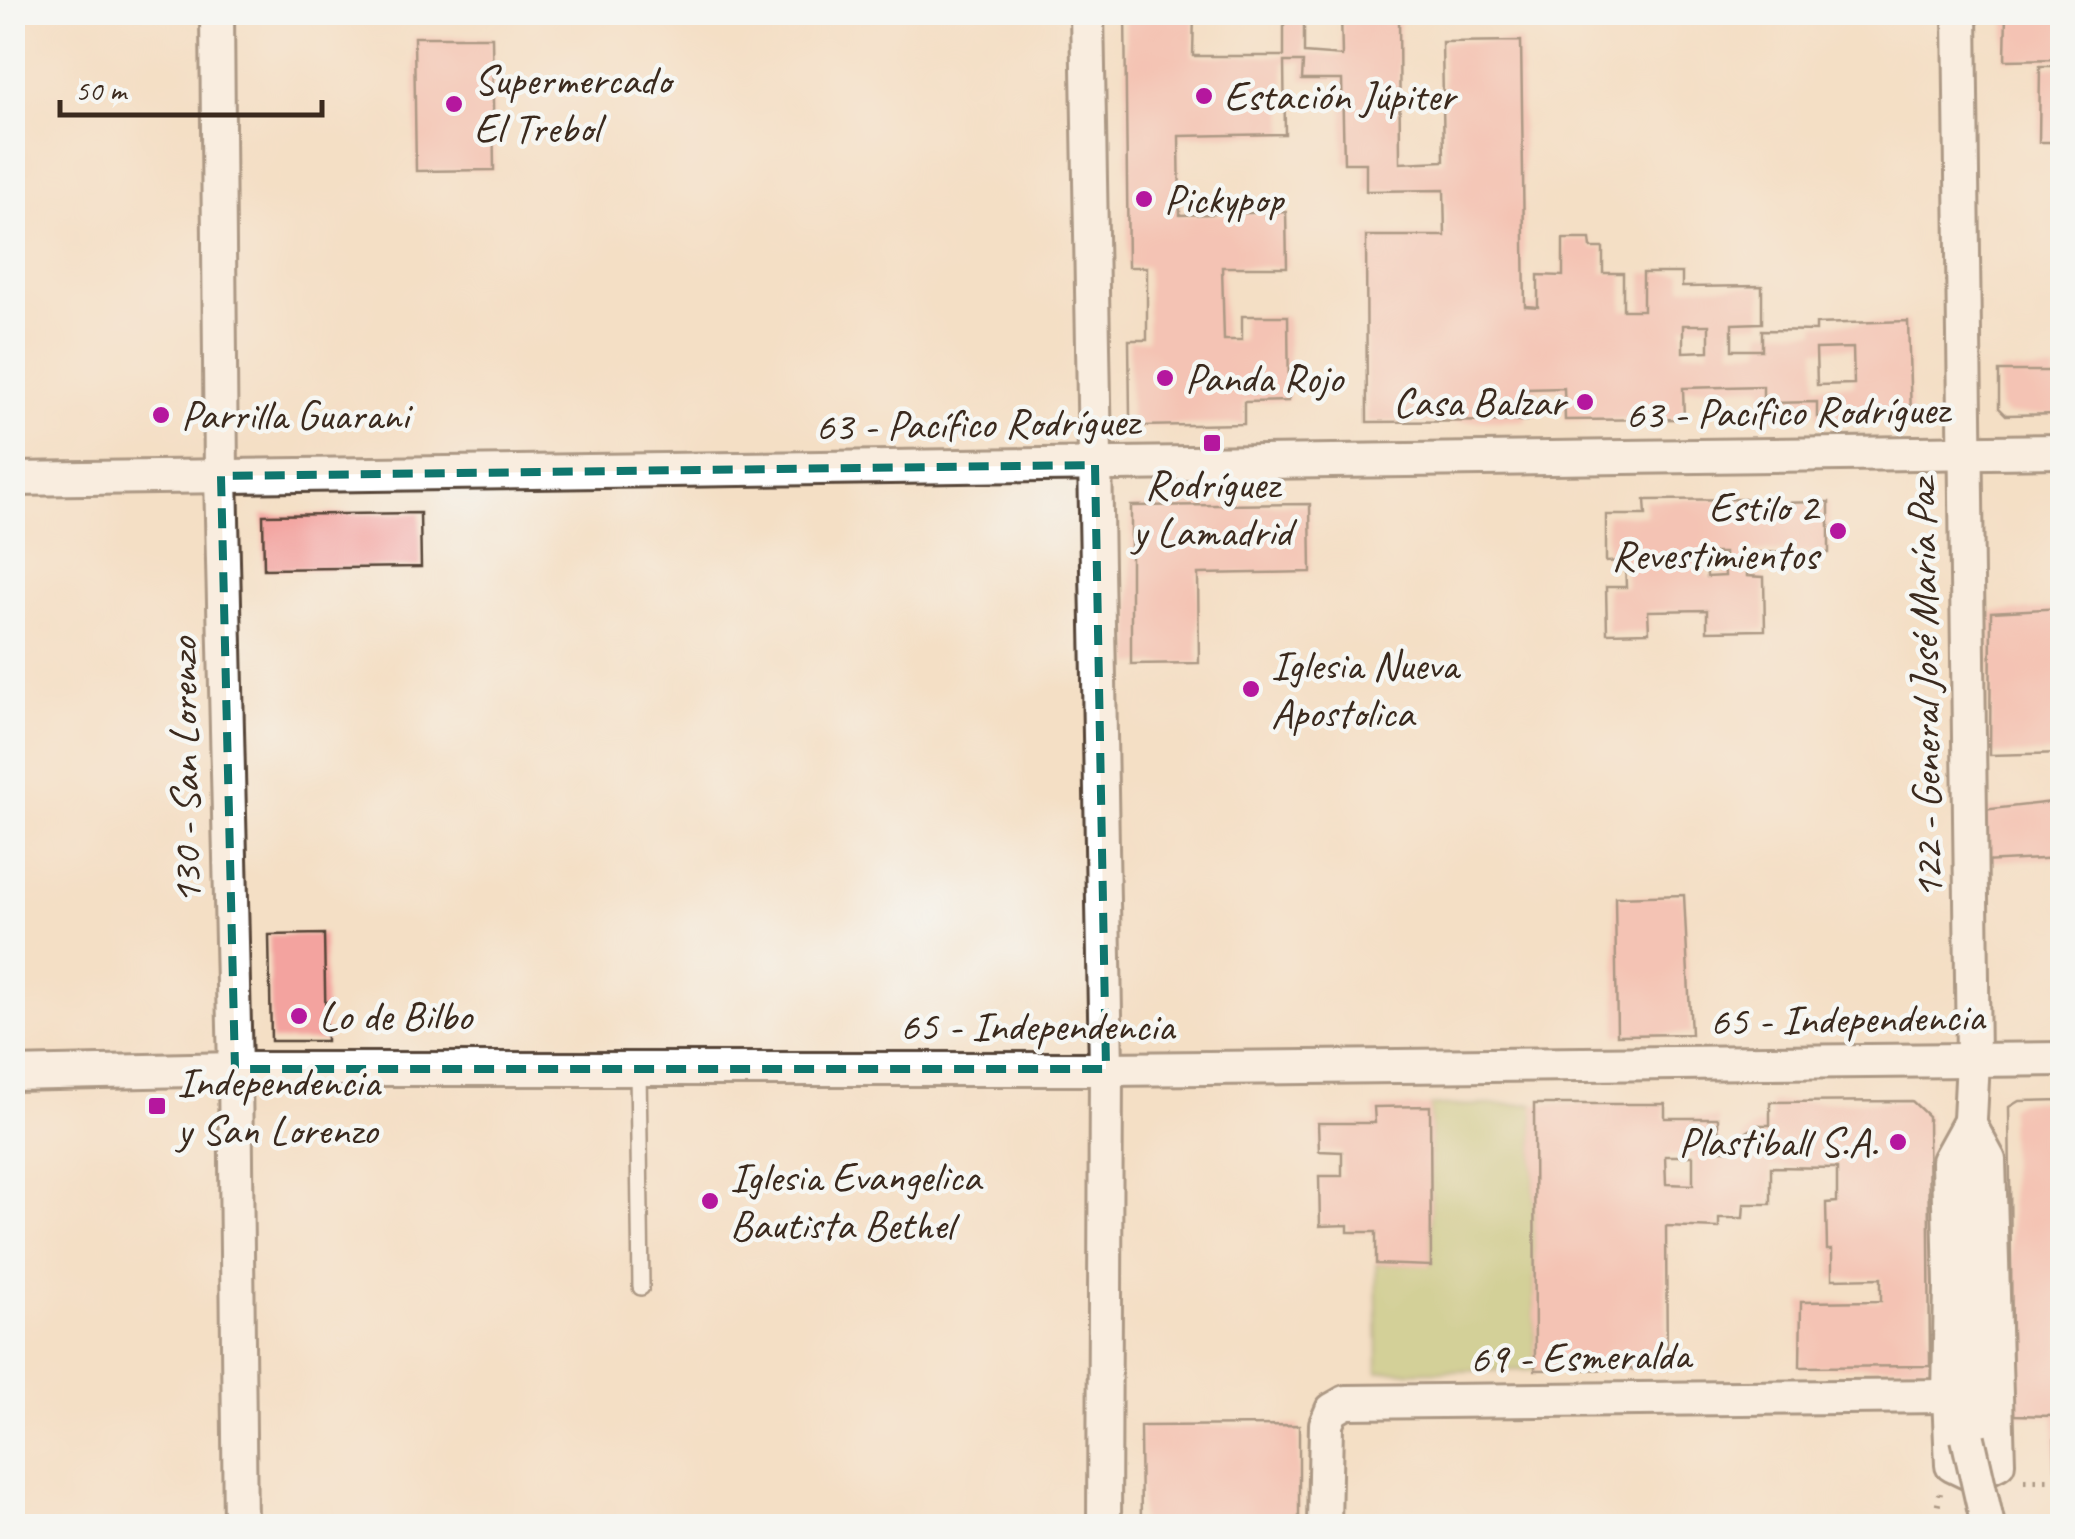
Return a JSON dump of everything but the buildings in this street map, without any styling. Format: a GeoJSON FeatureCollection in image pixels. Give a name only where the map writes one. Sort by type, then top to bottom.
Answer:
{"type":"FeatureCollection","features":[{"type":"Feature","properties":{"kind":"street","name":"130 - San Lorenzo"},"geometry":{"type":"LineString","coordinates":[[217,12],[221,476],[235,1069],[240,1526]]}},
{"type":"Feature","properties":{"kind":"street"},"geometry":{"type":"LineString","coordinates":[[1087,12],[1106,1069],[1104,1526]]}},
{"type":"Feature","properties":{"kind":"street","name":"122 - General José María Paz"},"geometry":{"type":"LineString","coordinates":[[1960,12],[1973,1060],[1968,1159],[1968,1438],[1988,1526]]}},
{"type":"Feature","properties":{"kind":"street","name":"63 - Pacífico Rodríguez"},"geometry":{"type":"LineString","coordinates":[[12,479],[2062,451]]}},
{"type":"Feature","properties":{"kind":"street","name":"65 - Independencia"},"geometry":{"type":"LineString","coordinates":[[12,1074],[235,1069],[1106,1069],[2062,1059]]}},
{"type":"Feature","properties":{"kind":"street","name":"122 - General José María Paz"},"geometry":{"type":"LineString","coordinates":[[1969,1123],[1989,1160],[1998,1464],[1973,1474],[1952,1465],[1949,1396],[1948,1161],[1969,1123]]}},
{"type":"Feature","properties":{"kind":"street","name":"69 - Esmeralda"},"geometry":{"type":"LineString","coordinates":[[1324,1526],[1326,1424],[1332,1410],[1346,1402],[1949,1396]]}},
{"type":"Feature","properties":{"kind":"lane"},"geometry":{"type":"LineString","coordinates":[[638,1069],[641,1287]]}},
{"type":"Feature","properties":{"kind":"path"},"geometry":{"type":"LineString","coordinates":[[2014,1481],[2062,1480]]}},
{"type":"Feature","properties":{"kind":"path"},"geometry":{"type":"LineString","coordinates":[[1934,1526],[1940,1493]]}},
{"type":"Feature","properties":{"kind":"highlighted area"},"geometry":{"type":"Polygon","coordinates":[[[1095,465],[1106,1069],[235,1069],[221,476],[1095,465]]]}},
{"type":"Feature","properties":{"kind":"green space"},"geometry":{"type":"Polygon","coordinates":[[[1534,1104],[1535,1370],[1378,1372],[1376,1264],[1431,1265],[1430,1106],[1534,1104]]]}},
{"type":"Feature","properties":{"kind":"place","name":"Estación Júpiter"},"geometry":{"type":"Point","coordinates":[1204,96]}},
{"type":"Feature","properties":{"kind":"place","name":"Supermercado El Trebol"},"geometry":{"type":"Point","coordinates":[454,104]}},
{"type":"Feature","properties":{"kind":"place","name":"Pickypop"},"geometry":{"type":"Point","coordinates":[1144,199]}},
{"type":"Feature","properties":{"kind":"place","name":"Panda Rojo"},"geometry":{"type":"Point","coordinates":[1165,378]}},
{"type":"Feature","properties":{"kind":"place","name":"Casa Balzar"},"geometry":{"type":"Point","coordinates":[1585,402]}},
{"type":"Feature","properties":{"kind":"place","name":"Parrilla Guarani"},"geometry":{"type":"Point","coordinates":[161,415]}},
{"type":"Feature","properties":{"kind":"place","name":"Rodríguez y Lamadrid"},"geometry":{"type":"Point","coordinates":[1212,443]}},
{"type":"Feature","properties":{"kind":"place","name":"Estilo 2 Revestimientos"},"geometry":{"type":"Point","coordinates":[1838,531]}},
{"type":"Feature","properties":{"kind":"place","name":"Iglesia Nueva Apostolica"},"geometry":{"type":"Point","coordinates":[1251,689]}},
{"type":"Feature","properties":{"kind":"place","name":"Lo de Bilbo"},"geometry":{"type":"Point","coordinates":[299,1016]}},
{"type":"Feature","properties":{"kind":"place","name":"Independencia y San Lorenzo"},"geometry":{"type":"Point","coordinates":[157,1106]}},
{"type":"Feature","properties":{"kind":"place","name":"Plastiball S.A."},"geometry":{"type":"Point","coordinates":[1898,1142]}},
{"type":"Feature","properties":{"kind":"place","name":"Iglesia Evangelica Bautista Bethel"},"geometry":{"type":"Point","coordinates":[710,1201]}}]}
